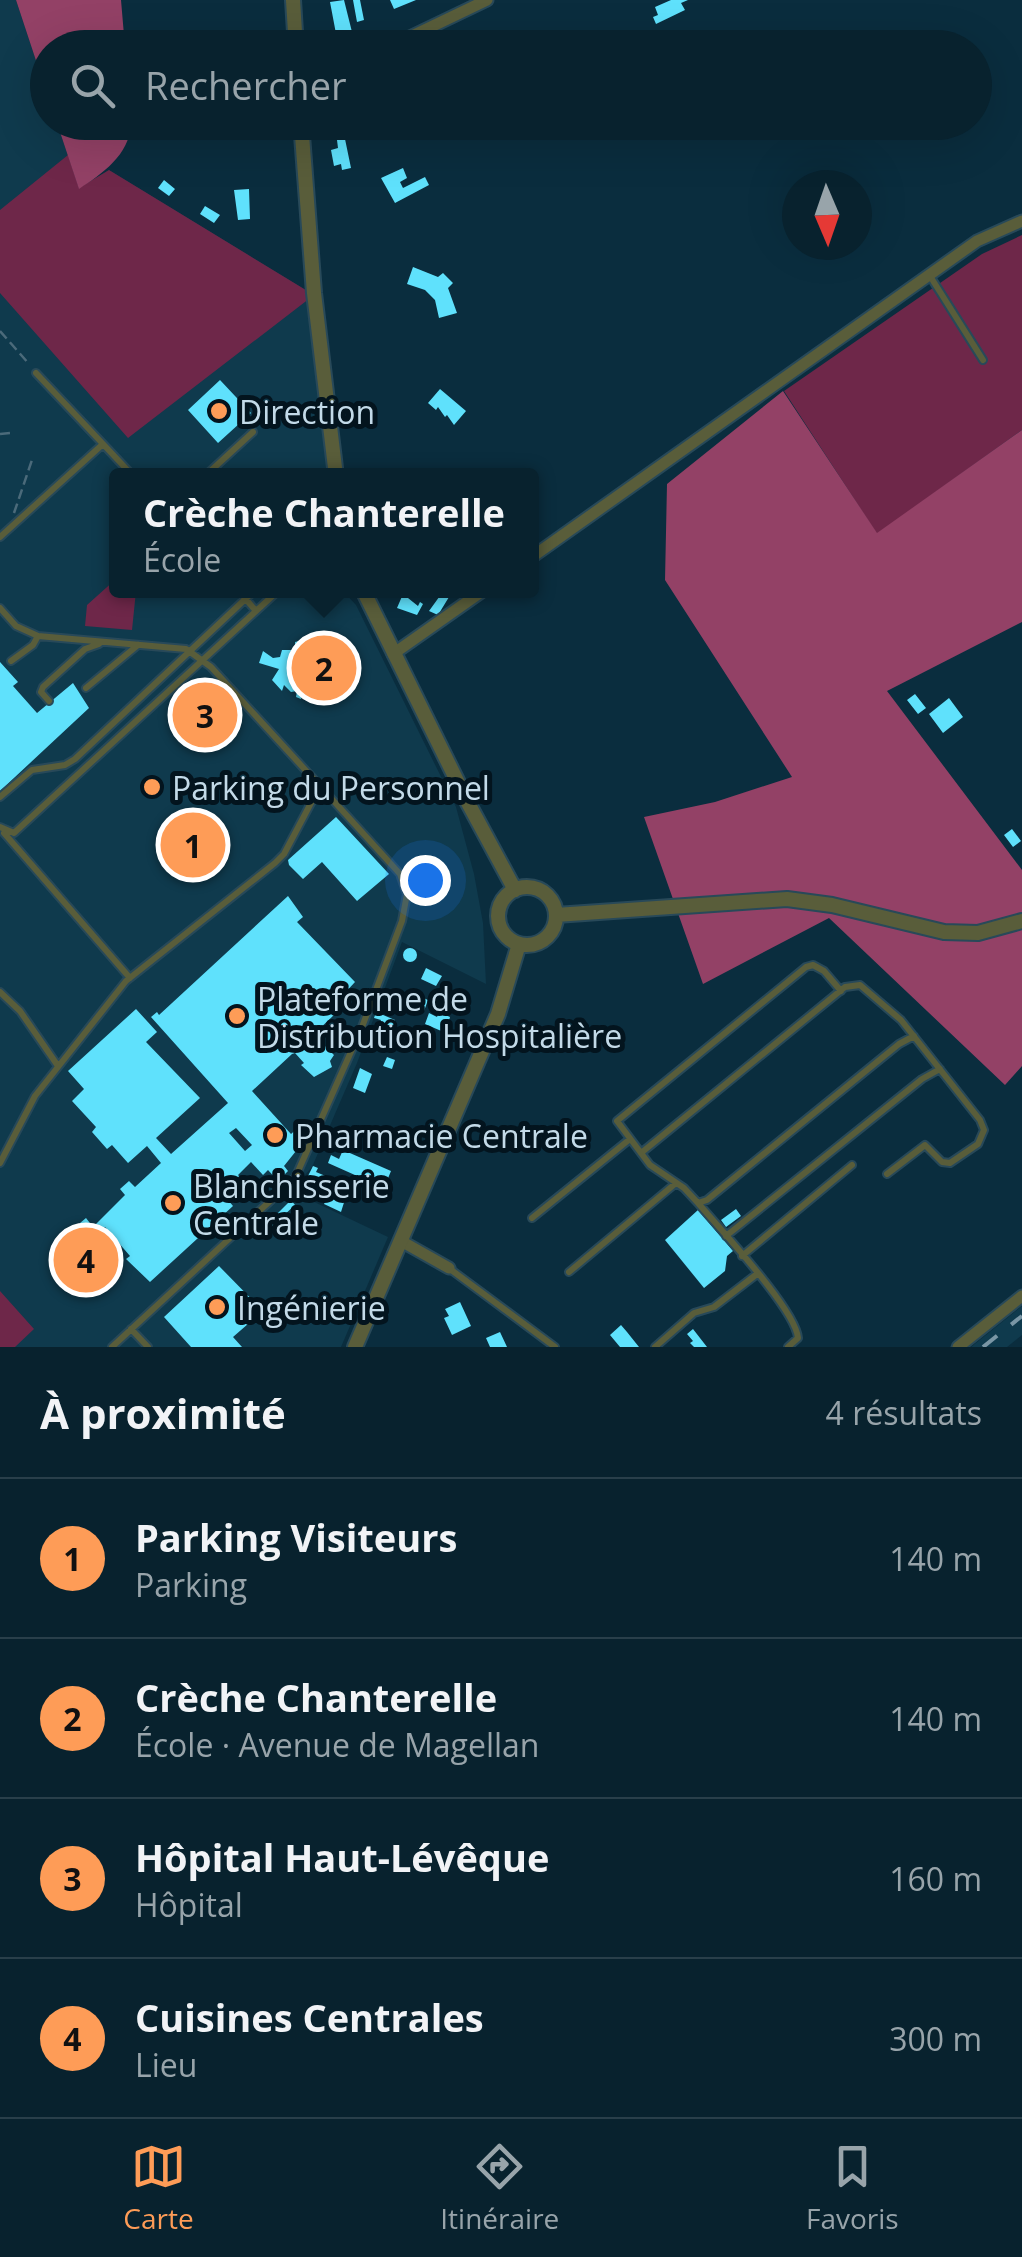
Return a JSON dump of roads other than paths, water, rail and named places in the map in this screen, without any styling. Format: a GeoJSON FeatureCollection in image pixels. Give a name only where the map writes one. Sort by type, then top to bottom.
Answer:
{"type":"FeatureCollection","features":[{"type":"Feature","properties":{"kind":"street"},"geometry":{"type":"LineString","coordinates":[[293,0],[295,30]]}},
{"type":"Feature","properties":{"kind":"street"},"geometry":{"type":"LineString","coordinates":[[425,30],[488,0]]}},
{"type":"Feature","properties":{"kind":"street"},"geometry":{"type":"LineString","coordinates":[[302,140],[314,294],[335,468]]}},
{"type":"Feature","properties":{"kind":"street"},"geometry":{"type":"LineString","coordinates":[[539,551],[977,241],[1022,221]]}},
{"type":"Feature","properties":{"kind":"street"},"geometry":{"type":"LineString","coordinates":[[365,598],[515,890]]}},
{"type":"Feature","properties":{"kind":"street"},"geometry":{"type":"LineString","coordinates":[[394,654],[473,598]]}},
{"type":"Feature","properties":{"kind":"street"},"geometry":{"type":"LineString","coordinates":[[533,888],[554,906],[556,915],[545,939],[528,945],[518,944],[503,932],[498,913],[515,890],[533,888]]}},
{"type":"Feature","properties":{"kind":"street"},"geometry":{"type":"LineString","coordinates":[[556,915],[787,899],[832,905],[944,932],[978,933],[1022,921]]}},
{"type":"Feature","properties":{"kind":"street"},"geometry":{"type":"LineString","coordinates":[[354,1347],[498,1014],[518,944]]}},
{"type":"Feature","properties":{"kind":"street"},"geometry":{"type":"LineString","coordinates":[[401,1242],[449,1268]]}},
{"type":"Feature","properties":{"kind":"street"},"geometry":{"type":"LineString","coordinates":[[958,1347],[1022,1296]]}},
{"type":"Feature","properties":{"kind":"lane"},"geometry":{"type":"LineString","coordinates":[[929,274],[984,360]]}},
{"type":"Feature","properties":{"kind":"lane"},"geometry":{"type":"LineString","coordinates":[[36,373],[126,468]]}},
{"type":"Feature","properties":{"kind":"lane"},"geometry":{"type":"LineString","coordinates":[[214,468],[253,432]]}},
{"type":"Feature","properties":{"kind":"lane"},"geometry":{"type":"LineString","coordinates":[[0,537],[104,444]]}},
{"type":"Feature","properties":{"kind":"lane"},"geometry":{"type":"LineString","coordinates":[[0,827],[14,832],[270,598]]}},
{"type":"Feature","properties":{"kind":"lane"},"geometry":{"type":"LineString","coordinates":[[0,797],[32,770],[65,765],[75,759],[246,599],[256,611]]}},
{"type":"Feature","properties":{"kind":"lane"},"geometry":{"type":"LineString","coordinates":[[0,608],[16,626],[38,636],[85,645],[110,642],[186,649],[202,660],[400,874],[408,894],[402,922],[348,1060],[295,1178],[112,1347]]}},
{"type":"Feature","properties":{"kind":"lane"},"geometry":{"type":"LineString","coordinates":[[11,661],[33,645],[38,636]]}},
{"type":"Feature","properties":{"kind":"lane"},"geometry":{"type":"LineString","coordinates":[[49,701],[41,692],[43,687],[85,645]]}},
{"type":"Feature","properties":{"kind":"lane"},"geometry":{"type":"LineString","coordinates":[[86,688],[138,645]]}},
{"type":"Feature","properties":{"kind":"lane"},"geometry":{"type":"LineString","coordinates":[[75,759],[84,768]]}},
{"type":"Feature","properties":{"kind":"lane"},"geometry":{"type":"LineString","coordinates":[[0,1162],[35,1096],[130,978],[284,854],[320,786]]}},
{"type":"Feature","properties":{"kind":"lane"},"geometry":{"type":"LineString","coordinates":[[0,827],[24,860],[130,978]]}},
{"type":"Feature","properties":{"kind":"lane"},"geometry":{"type":"LineString","coordinates":[[788,1347],[798,1338],[798,1331],[787,1310],[698,1203],[650,1165],[617,1121],[806,967],[820,968],[841,991]]}},
{"type":"Feature","properties":{"kind":"lane"},"geometry":{"type":"LineString","coordinates":[[641,1153],[852,984],[860,985],[901,1020],[984,1130],[982,1139],[950,1163],[942,1162],[925,1145],[887,1174]]}},
{"type":"Feature","properties":{"kind":"lane"},"geometry":{"type":"LineString","coordinates":[[0,992],[20,1011],[58,1066]]}},
{"type":"Feature","properties":{"kind":"lane"},"geometry":{"type":"LineString","coordinates":[[698,1203],[707,1200],[914,1036]]}},
{"type":"Feature","properties":{"kind":"lane"},"geometry":{"type":"LineString","coordinates":[[726,1236],[922,1079],[940,1069]]}},
{"type":"Feature","properties":{"kind":"lane"},"geometry":{"type":"LineString","coordinates":[[532,1218],[630,1139]]}},
{"type":"Feature","properties":{"kind":"lane"},"geometry":{"type":"LineString","coordinates":[[742,1256],[852,1165]]}},
{"type":"Feature","properties":{"kind":"lane"},"geometry":{"type":"LineString","coordinates":[[569,1272],[676,1183]]}},
{"type":"Feature","properties":{"kind":"lane"},"geometry":{"type":"LineString","coordinates":[[449,1268],[554,1347]]}},
{"type":"Feature","properties":{"kind":"lane"},"geometry":{"type":"LineString","coordinates":[[655,1347],[694,1313],[714,1307],[757,1274]]}},
{"type":"Feature","properties":{"kind":"lane"},"geometry":{"type":"LineString","coordinates":[[131,1329],[148,1347]]}},
{"type":"Feature","properties":{"kind":"railway"},"geometry":{"type":"LineString","coordinates":[[983,1347],[1022,1316]]}},
{"type":"Feature","properties":{"kind":"place","name":"Direction"},"geometry":{"type":"Point","coordinates":[219,411]}},
{"type":"Feature","properties":{"kind":"place","name":"Crèche Chanterelle"},"geometry":{"type":"Point","coordinates":[324,668]}},
{"type":"Feature","properties":{"kind":"place","name":"Hôpital Haut-Lévêque"},"geometry":{"type":"Point","coordinates":[205,715]}},
{"type":"Feature","properties":{"kind":"place","name":"Parking du Personnel"},"geometry":{"type":"Point","coordinates":[152,787]}},
{"type":"Feature","properties":{"kind":"place","name":"Parking Visiteurs"},"geometry":{"type":"Point","coordinates":[193,845]}},
{"type":"Feature","properties":{"kind":"place","name":"Plateforme de Distribution Hospitalière"},"geometry":{"type":"Point","coordinates":[237,1016]}},
{"type":"Feature","properties":{"kind":"place","name":"Pharmacie Centrale"},"geometry":{"type":"Point","coordinates":[275,1135]}},
{"type":"Feature","properties":{"kind":"place","name":"Blanchisserie Centrale"},"geometry":{"type":"Point","coordinates":[173,1203]}},
{"type":"Feature","properties":{"kind":"place","name":"Cuisines Centrales"},"geometry":{"type":"Point","coordinates":[86,1260]}},
{"type":"Feature","properties":{"kind":"place","name":"Ingénierie"},"geometry":{"type":"Point","coordinates":[217,1307]}}]}
